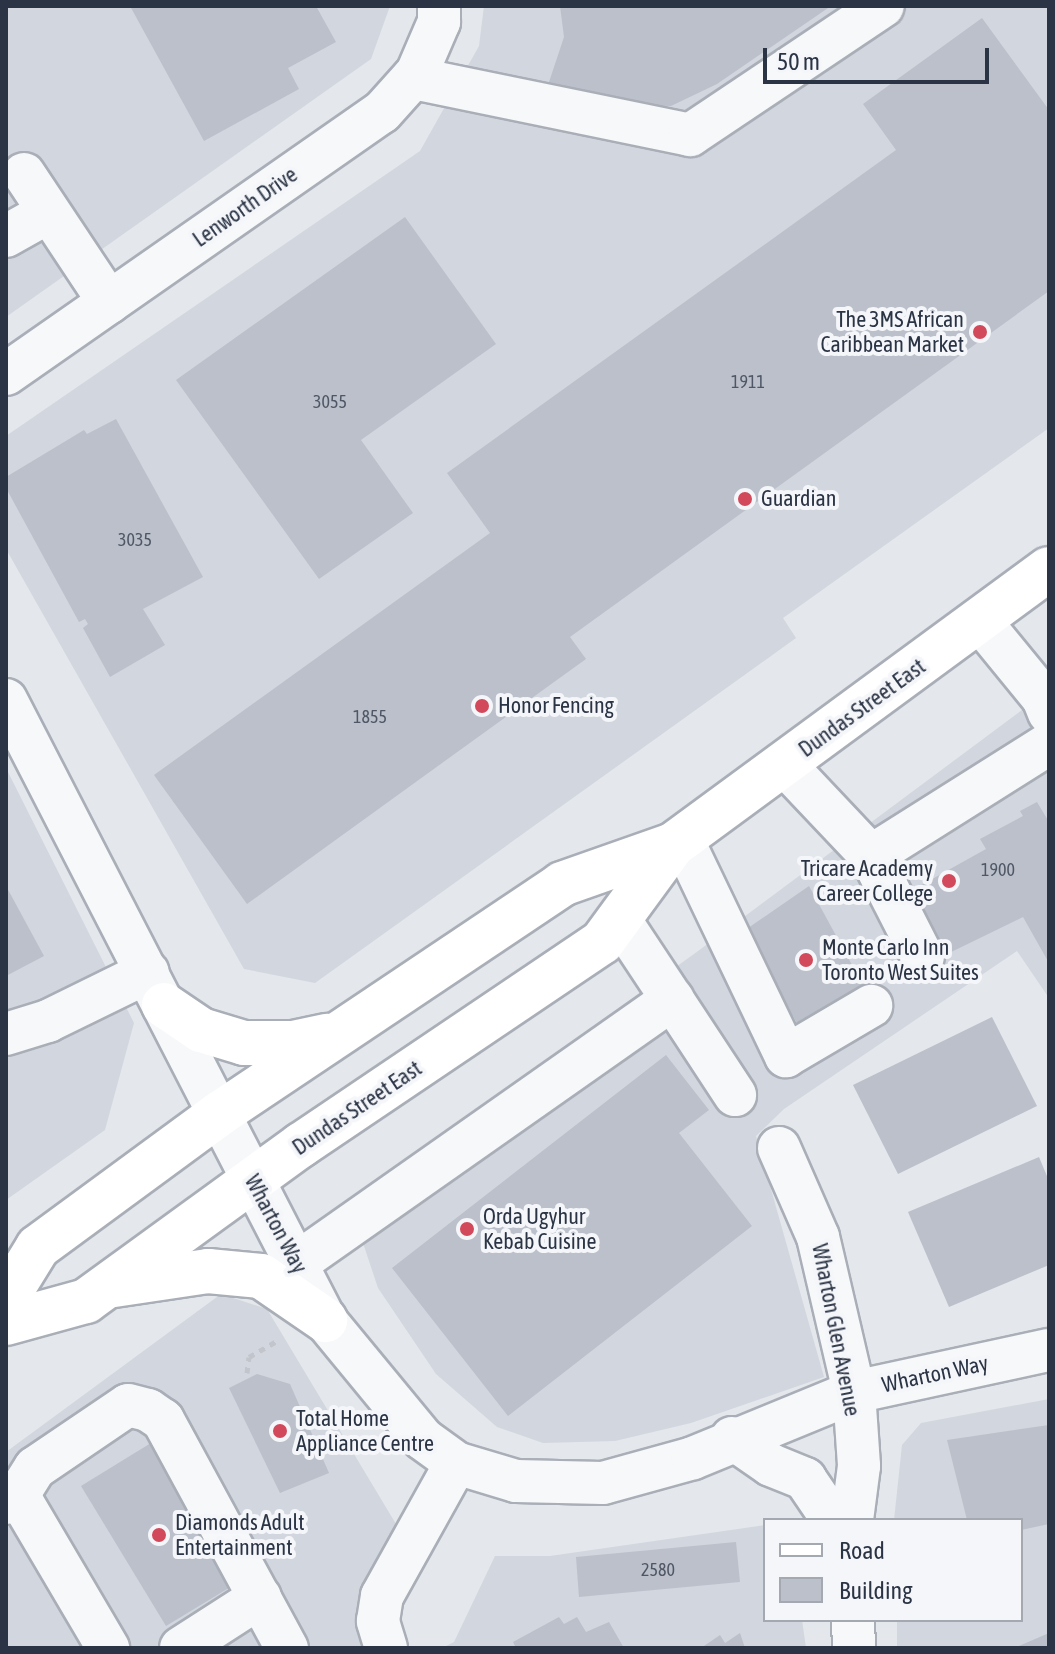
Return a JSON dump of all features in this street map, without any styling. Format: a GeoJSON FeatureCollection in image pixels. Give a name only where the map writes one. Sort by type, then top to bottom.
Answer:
{"type":"FeatureCollection","features":[{"type":"Feature","properties":{"kind":"main road","name":"Dundas Street East"},"geometry":{"type":"LineString","coordinates":[[6,1299],[38,1247],[219,1114],[562,884],[678,842],[1048,571]]}},
{"type":"Feature","properties":{"kind":"main road","name":"Dundas Street East"},"geometry":{"type":"LineString","coordinates":[[6,1323],[86,1301],[254,1181],[602,942],[678,842]]}},
{"type":"Feature","properties":{"kind":"main road"},"geometry":{"type":"LineString","coordinates":[[156,989],[201,1030],[244,1043],[293,1043],[341,1032]]}},
{"type":"Feature","properties":{"kind":"main road"},"geometry":{"type":"LineString","coordinates":[[107,1286],[208,1271],[261,1276],[325,1320]]}},
{"type":"Feature","properties":{"kind":"street","name":"Lenworth Drive"},"geometry":{"type":"LineString","coordinates":[[6,374],[382,112],[413,78],[439,22],[439,6]]}},
{"type":"Feature","properties":{"kind":"street"},"geometry":{"type":"LineString","coordinates":[[413,78],[690,135],[883,6]]}},
{"type":"Feature","properties":{"kind":"street"},"geometry":{"type":"LineString","coordinates":[[24,174],[47,213],[109,302]]}},
{"type":"Feature","properties":{"kind":"street"},"geometry":{"type":"LineString","coordinates":[[6,236],[47,213]]}},
{"type":"Feature","properties":{"kind":"street"},"geometry":{"type":"LineString","coordinates":[[980,621],[1043,698],[1049,713]]}},
{"type":"Feature","properties":{"kind":"street","name":"Wharton Way"},"geometry":{"type":"LineString","coordinates":[[6,700],[325,1320],[423,1439],[456,1463],[516,1481],[603,1483],[693,1458],[732,1438],[854,1392],[1049,1350]]}},
{"type":"Feature","properties":{"kind":"street"},"geometry":{"type":"LineString","coordinates":[[871,856],[1049,744]]}},
{"type":"Feature","properties":{"kind":"street"},"geometry":{"type":"LineString","coordinates":[[785,765],[871,856],[923,958]]}},
{"type":"Feature","properties":{"kind":"street"},"geometry":{"type":"LineString","coordinates":[[678,842],[786,1056],[871,1006]]}},
{"type":"Feature","properties":{"kind":"street"},"geometry":{"type":"LineString","coordinates":[[619,919],[735,1095]]}},
{"type":"Feature","properties":{"kind":"street"},"geometry":{"type":"LineString","coordinates":[[6,1034],[156,989]]}},
{"type":"Feature","properties":{"kind":"street"},"geometry":{"type":"LineString","coordinates":[[297,1263],[672,999]]}},
{"type":"Feature","properties":{"kind":"street","name":"Wharton Glen Avenue"},"geometry":{"type":"LineString","coordinates":[[779,1148],[818,1237],[854,1392],[859,1466],[852,1518]]}},
{"type":"Feature","properties":{"kind":"street"},"geometry":{"type":"LineString","coordinates":[[108,1648],[12,1499],[35,1468],[128,1405],[148,1410],[163,1420],[287,1648]]}},
{"type":"Feature","properties":{"kind":"street"},"geometry":{"type":"LineString","coordinates":[[732,1438],[771,1465],[805,1479],[832,1518]]}},
{"type":"Feature","properties":{"kind":"street"},"geometry":{"type":"LineString","coordinates":[[386,1648],[378,1621],[382,1596],[456,1463]]}},
{"type":"Feature","properties":{"kind":"street"},"geometry":{"type":"LineString","coordinates":[[181,1648],[260,1597]]}},
{"type":"Feature","properties":{"kind":"street"},"geometry":{"type":"LineString","coordinates":[[853,1622],[854,1648]]}},
{"type":"Feature","properties":{"kind":"path"},"geometry":{"type":"LineString","coordinates":[[247,1373],[249,1357],[277,1341]]}},
{"type":"Feature","properties":{"kind":"shaded area"},"geometry":{"type":"Polygon","coordinates":[[[6,6],[390,6],[371,59],[6,317],[6,6]]]}},
{"type":"Feature","properties":{"kind":"shaded area"},"geometry":{"type":"Polygon","coordinates":[[[484,6],[1049,6],[1049,428],[783,618],[796,638],[315,983],[244,969],[6,549],[6,436],[420,151],[479,46],[484,6]]]}},
{"type":"Feature","properties":{"kind":"shaded area"},"geometry":{"type":"Polygon","coordinates":[[[1049,690],[1049,998],[1017,951],[784,1109],[756,1136],[824,1377],[691,1423],[615,1441],[543,1443],[497,1427],[436,1374],[378,1288],[349,1201],[694,954],[1049,690]]]}},
{"type":"Feature","properties":{"kind":"shaded area"},"geometry":{"type":"Polygon","coordinates":[[[6,768],[134,1023],[105,1130],[6,1200],[6,768]]]}},
{"type":"Feature","properties":{"kind":"shaded area"},"geometry":{"type":"Polygon","coordinates":[[[221,1294],[267,1309],[399,1529],[376,1562],[359,1603],[361,1648],[6,1648],[6,1452],[221,1294]]]}},
{"type":"Feature","properties":{"kind":"shaded area"},"geometry":{"type":"Polygon","coordinates":[[[1049,1399],[1049,1648],[897,1648],[897,1622],[1023,1622],[1023,1518],[894,1518],[902,1445],[921,1423],[1049,1399]]]}},
{"type":"Feature","properties":{"kind":"shaded area"},"geometry":{"type":"Polygon","coordinates":[[[763,1525],[763,1622],[802,1622],[806,1648],[442,1648],[454,1642],[495,1556],[550,1556],[763,1525]]]}},
{"type":"Feature","properties":{"kind":"building"},"geometry":{"type":"Polygon","coordinates":[[[130,6],[316,6],[336,42],[288,68],[299,89],[204,141],[130,6]]]}},
{"type":"Feature","properties":{"kind":"building"},"geometry":{"type":"Polygon","coordinates":[[[560,6],[831,6],[717,84],[671,106],[542,103],[564,37],[560,6]]]}},
{"type":"Feature","properties":{"kind":"building"},"geometry":{"type":"Polygon","coordinates":[[[982,18],[1049,110],[1049,291],[570,637],[586,659],[247,904],[154,775],[490,533],[447,473],[896,150],[863,104],[982,18]]]}},
{"type":"Feature","properties":{"kind":"building"},"geometry":{"type":"Polygon","coordinates":[[[405,217],[496,344],[361,440],[413,513],[319,579],[176,380],[405,217]]]}},
{"type":"Feature","properties":{"kind":"building"},"geometry":{"type":"Polygon","coordinates":[[[116,419],[203,577],[143,609],[165,645],[110,677],[83,628],[88,624],[85,619],[79,622],[6,488],[6,477],[84,430],[87,434],[116,419]]]}},
{"type":"Feature","properties":{"kind":"building"},"geometry":{"type":"Polygon","coordinates":[[[1037,802],[1049,822],[1049,963],[1023,917],[943,956],[909,892],[986,849],[980,839],[1023,816],[1020,811],[1037,802]]]}},
{"type":"Feature","properties":{"kind":"building"},"geometry":{"type":"Polygon","coordinates":[[[6,886],[44,956],[6,976],[6,886]]]}},
{"type":"Feature","properties":{"kind":"building","name":"Monte Carlo Inn Toronto West Suites"},"geometry":{"type":"Polygon","coordinates":[[[809,886],[870,998],[803,1034],[761,958],[738,935],[809,886]]]}},
{"type":"Feature","properties":{"kind":"building"},"geometry":{"type":"Polygon","coordinates":[[[992,1017],[1037,1106],[898,1174],[853,1085],[992,1017]]]}},
{"type":"Feature","properties":{"kind":"building"},"geometry":{"type":"Polygon","coordinates":[[[666,1055],[709,1110],[679,1133],[752,1226],[508,1416],[392,1268],[666,1055]]]}},
{"type":"Feature","properties":{"kind":"building"},"geometry":{"type":"Polygon","coordinates":[[[1039,1157],[1049,1181],[1049,1265],[949,1307],[908,1212],[1039,1157]]]}},
{"type":"Feature","properties":{"kind":"building","name":"Total Home Appliance Centre"},"geometry":{"type":"Polygon","coordinates":[[[257,1374],[290,1384],[329,1473],[280,1493],[229,1388],[257,1374]]]}},
{"type":"Feature","properties":{"kind":"building"},"geometry":{"type":"Polygon","coordinates":[[[1049,1425],[1049,1524],[1023,1530],[1023,1518],[966,1518],[947,1440],[1049,1425]]]}},
{"type":"Feature","properties":{"kind":"building","name":"Diamonds Adult Entertainment"},"geometry":{"type":"Polygon","coordinates":[[[151,1443],[237,1583],[166,1626],[81,1486],[151,1443]]]}},
{"type":"Feature","properties":{"kind":"building"},"geometry":{"type":"Polygon","coordinates":[[[736,1542],[740,1582],[579,1597],[576,1557],[736,1542]]]}},
{"type":"Feature","properties":{"kind":"building"},"geometry":{"type":"Polygon","coordinates":[[[559,1617],[564,1624],[577,1617],[586,1632],[609,1622],[624,1648],[516,1648],[513,1642],[559,1617]]]}},
{"type":"Feature","properties":{"kind":"building"},"geometry":{"type":"Polygon","coordinates":[[[740,1633],[745,1648],[701,1648],[720,1635],[725,1643],[740,1633]]]}},
{"type":"Feature","properties":{"kind":"building"},"geometry":{"type":"Polygon","coordinates":[[[1049,1633],[1049,1648],[1014,1648],[1049,1633]]]}},
{"type":"Feature","properties":{"kind":"place","name":"The 3MS African Caribbean Market"},"geometry":{"type":"Point","coordinates":[980,332]}},
{"type":"Feature","properties":{"kind":"place","name":"Guardian"},"geometry":{"type":"Point","coordinates":[745,499]}},
{"type":"Feature","properties":{"kind":"place","name":"Honor Fencing"},"geometry":{"type":"Point","coordinates":[482,706]}},
{"type":"Feature","properties":{"kind":"place","name":"Tricare Academy Career College"},"geometry":{"type":"Point","coordinates":[949,881]}},
{"type":"Feature","properties":{"kind":"place","name":"Monte Carlo Inn Toronto West Suites"},"geometry":{"type":"Point","coordinates":[806,960]}},
{"type":"Feature","properties":{"kind":"place","name":"Orda Ugyhur Kebab Cuisine"},"geometry":{"type":"Point","coordinates":[467,1229]}},
{"type":"Feature","properties":{"kind":"place","name":"Total Home Appliance Centre"},"geometry":{"type":"Point","coordinates":[280,1431]}},
{"type":"Feature","properties":{"kind":"place","name":"Diamonds Adult Entertainment"},"geometry":{"type":"Point","coordinates":[159,1535]}}]}
